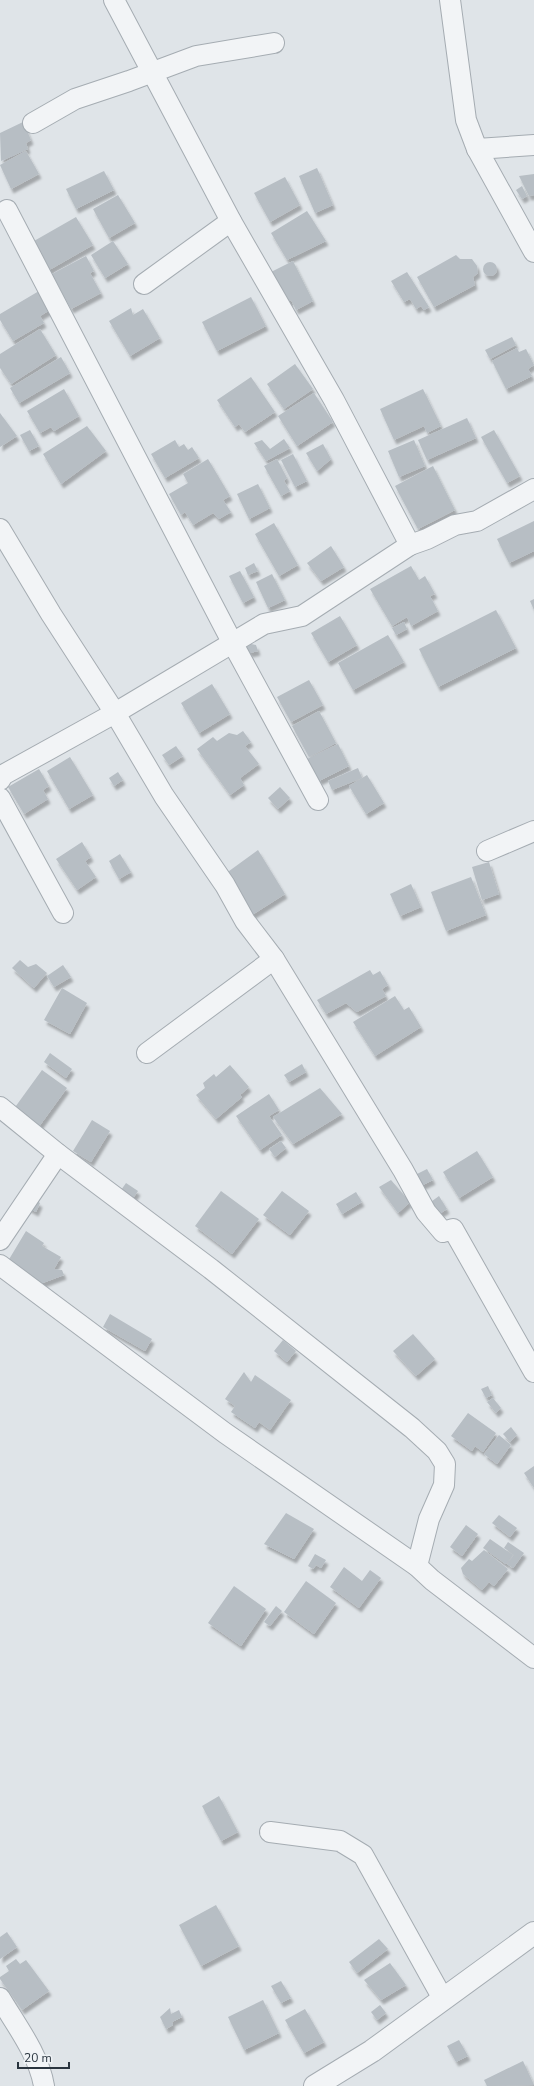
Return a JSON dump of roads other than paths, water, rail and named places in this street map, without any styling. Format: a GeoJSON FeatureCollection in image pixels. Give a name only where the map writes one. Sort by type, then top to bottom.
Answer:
{"type":"FeatureCollection","features":[{"type":"Feature","properties":{"kind":"street"},"geometry":{"type":"LineString","coordinates":[[114,0],[231,221],[334,400],[410,545]]}},
{"type":"Feature","properties":{"kind":"street"},"geometry":{"type":"LineString","coordinates":[[450,0],[466,120],[477,149],[534,252]]}},
{"type":"Feature","properties":{"kind":"street"},"geometry":{"type":"LineString","coordinates":[[33,123],[75,98],[196,56],[274,43]]}},
{"type":"Feature","properties":{"kind":"street"},"geometry":{"type":"LineString","coordinates":[[477,149],[534,145]]}},
{"type":"Feature","properties":{"kind":"street"},"geometry":{"type":"LineString","coordinates":[[7,210],[232,642],[318,800]]}},
{"type":"Feature","properties":{"kind":"street"},"geometry":{"type":"LineString","coordinates":[[144,284],[231,221]]}},
{"type":"Feature","properties":{"kind":"street"},"geometry":{"type":"LineString","coordinates":[[0,780],[3,775],[115,713],[264,624],[302,616],[410,545],[427,539],[455,525],[477,520],[534,489]]}},
{"type":"Feature","properties":{"kind":"street"},"geometry":{"type":"LineString","coordinates":[[0,529],[51,614],[115,713],[164,796],[225,885],[245,921],[274,960],[403,1170],[426,1212],[443,1232],[453,1228],[534,1372]]}},
{"type":"Feature","properties":{"kind":"street"},"geometry":{"type":"LineString","coordinates":[[0,798],[63,913]]}},
{"type":"Feature","properties":{"kind":"street"},"geometry":{"type":"LineString","coordinates":[[487,851],[534,831]]}},
{"type":"Feature","properties":{"kind":"street"},"geometry":{"type":"LineString","coordinates":[[147,1053],[274,960]]}},
{"type":"Feature","properties":{"kind":"street"},"geometry":{"type":"LineString","coordinates":[[0,1107],[58,1154],[211,1268],[412,1428],[437,1451],[445,1464],[444,1485],[429,1519],[417,1566]]}},
{"type":"Feature","properties":{"kind":"street"},"geometry":{"type":"LineString","coordinates":[[0,1240],[58,1154]]}},
{"type":"Feature","properties":{"kind":"street"},"geometry":{"type":"LineString","coordinates":[[0,1265],[225,1433],[417,1566],[432,1580],[534,1658]]}},
{"type":"Feature","properties":{"kind":"street"},"geometry":{"type":"LineString","coordinates":[[270,1832],[340,1841],[363,1855],[443,1999]]}},
{"type":"Feature","properties":{"kind":"street"},"geometry":{"type":"LineString","coordinates":[[315,2086],[372,2052],[534,1933]]}},
{"type":"Feature","properties":{"kind":"street"},"geometry":{"type":"LineString","coordinates":[[0,1998],[28,2046],[42,2076],[44,2086]]}}]}
